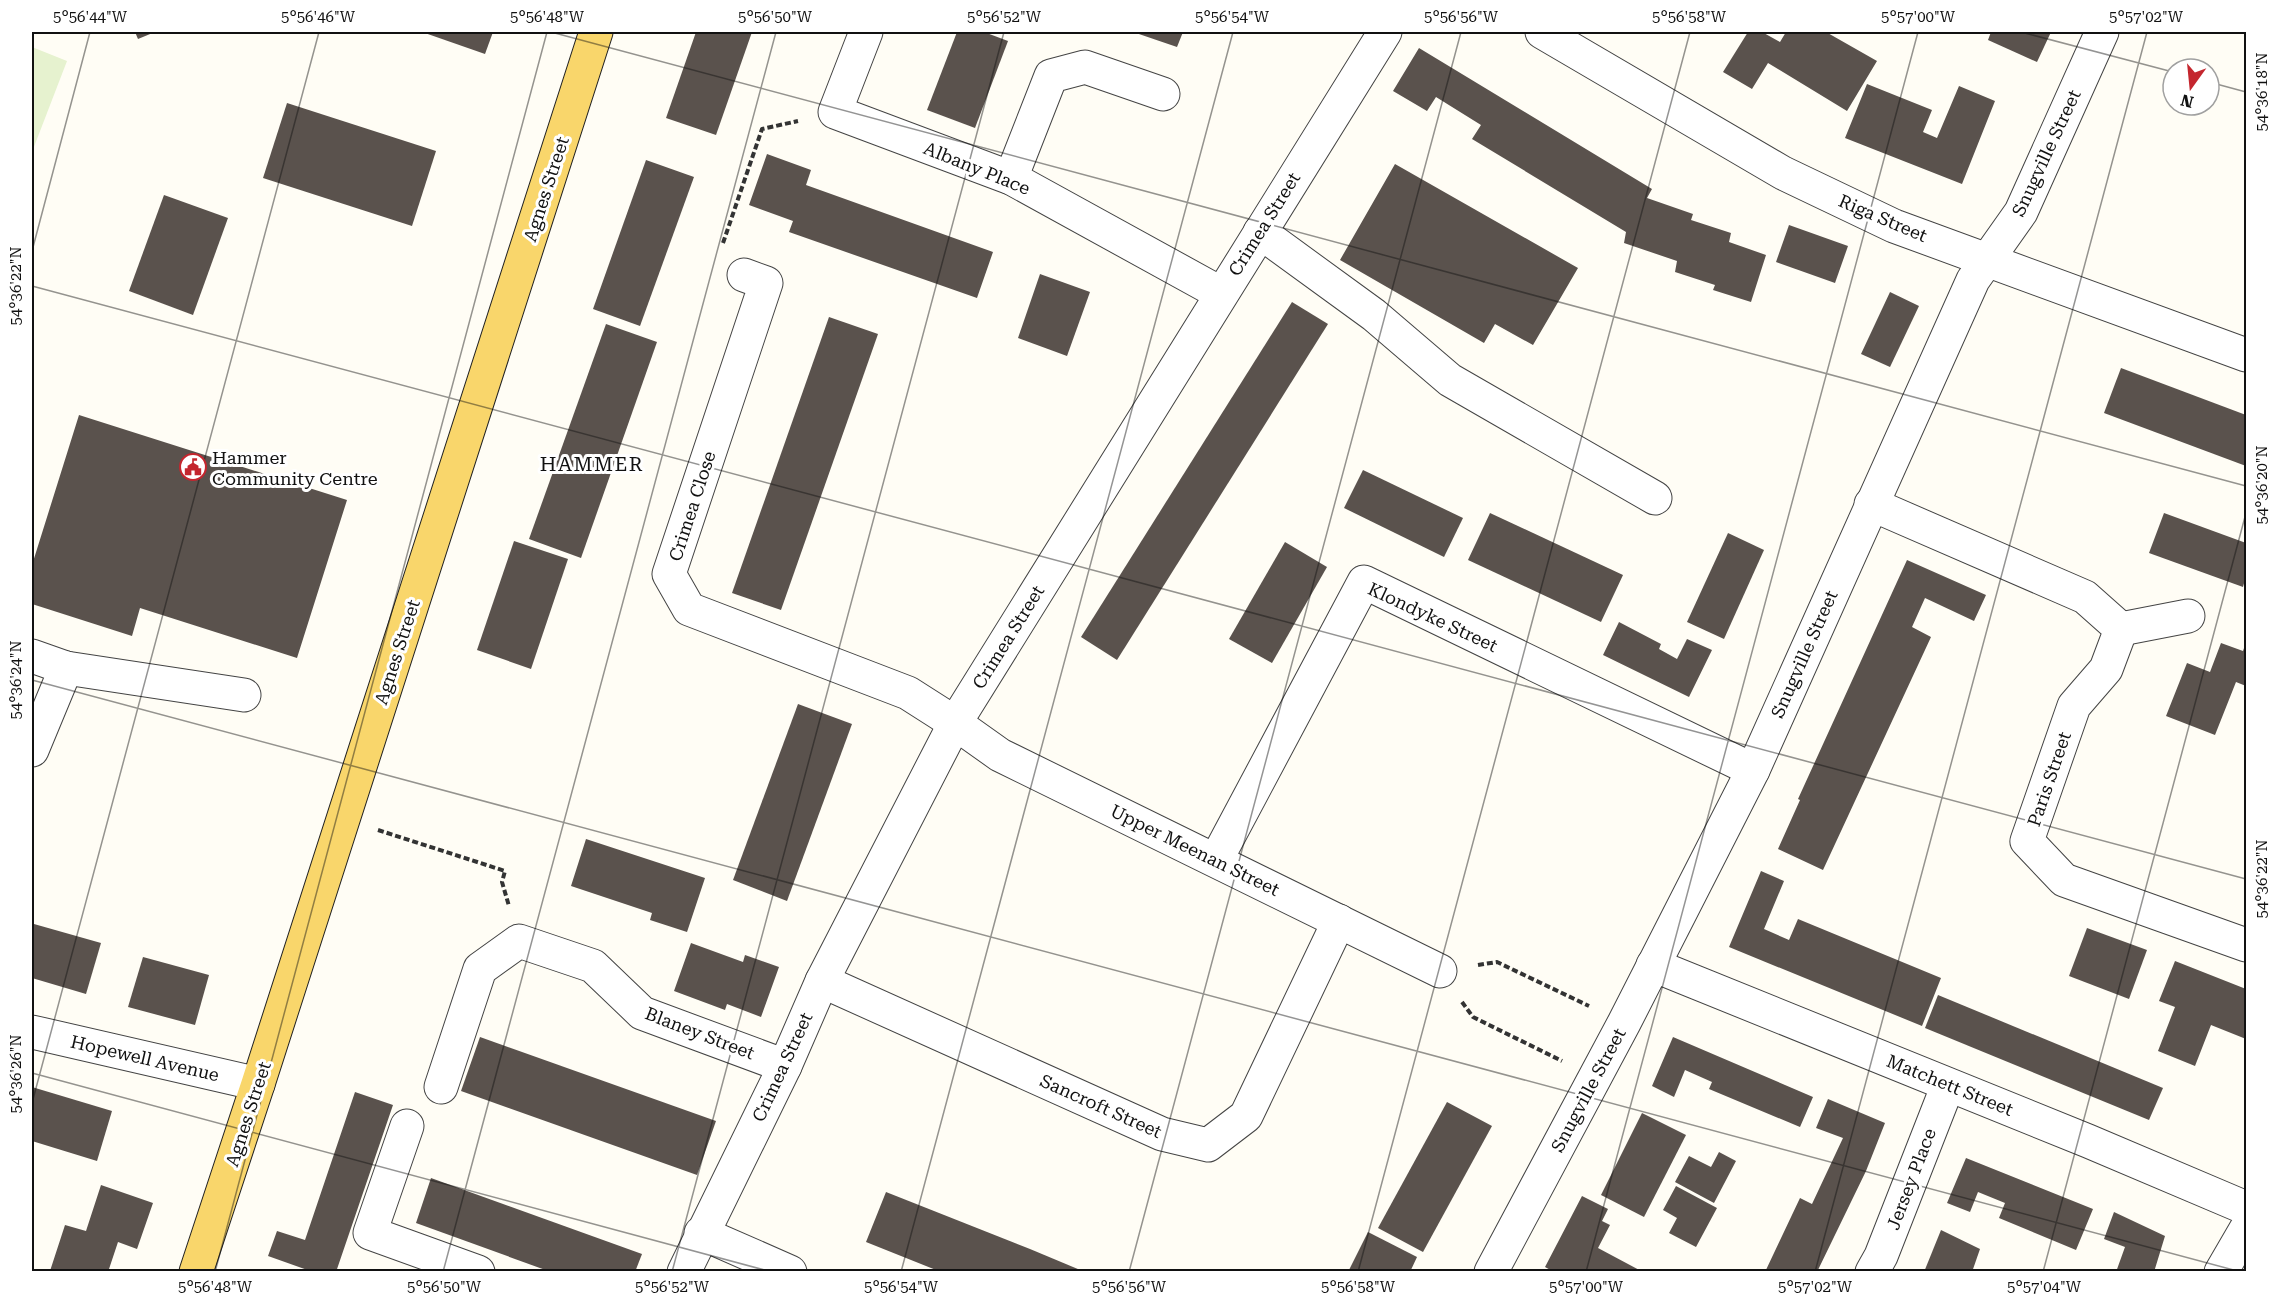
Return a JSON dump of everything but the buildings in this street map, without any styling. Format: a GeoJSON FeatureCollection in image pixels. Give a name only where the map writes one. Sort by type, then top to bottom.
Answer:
{"type":"FeatureCollection","features":[{"type":"Feature","properties":{"kind":"main road","name":"Agnes Street"},"geometry":{"type":"LineString","coordinates":[[196,1272],[596,32]]}},
{"type":"Feature","properties":{"kind":"street"},"geometry":{"type":"LineString","coordinates":[[836,112],[866,32]]}},
{"type":"Feature","properties":{"kind":"street","name":"Crimea Street"},"geometry":{"type":"LineString","coordinates":[[684,1272],[701,1233],[785,1066],[822,981],[955,723],[1385,32]]}},
{"type":"Feature","properties":{"kind":"street","name":"Riga Street"},"geometry":{"type":"LineString","coordinates":[[1542,32],[1579,41],[1783,173],[1894,226],[2247,356]]}},
{"type":"Feature","properties":{"kind":"street","name":"Snugville Street"},"geometry":{"type":"LineString","coordinates":[[1491,1272],[1624,1023],[1753,770],[1973,280],[2021,212],[2102,32]]}},
{"type":"Feature","properties":{"kind":"street"},"geometry":{"type":"LineString","coordinates":[[1011,178],[1051,76],[1085,66],[1162,94]]}},
{"type":"Feature","properties":{"kind":"street","name":"Albany Place"},"geometry":{"type":"LineString","coordinates":[[836,112],[1011,178],[1221,293]]}},
{"type":"Feature","properties":{"kind":"street"},"geometry":{"type":"LineString","coordinates":[[1260,232],[1374,315],[1450,380],[1655,498]]}},
{"type":"Feature","properties":{"kind":"street","name":"Crimea Close"},"geometry":{"type":"LineString","coordinates":[[744,275],[766,283],[669,574],[689,609],[908,693],[955,723]]}},
{"type":"Feature","properties":{"kind":"street"},"geometry":{"type":"LineString","coordinates":[[1871,504],[2085,597],[2121,629],[2188,615]]}},
{"type":"Feature","properties":{"kind":"street","name":"Klondyke Street"},"geometry":{"type":"LineString","coordinates":[[1216,860],[1364,582],[1753,770]]}},
{"type":"Feature","properties":{"kind":"street","name":"Paris Street"},"geometry":{"type":"LineString","coordinates":[[2121,629],[2106,669],[2074,706],[2027,841],[2064,880],[2247,945]]}},
{"type":"Feature","properties":{"kind":"street"},"geometry":{"type":"LineString","coordinates":[[32,656],[66,669],[244,695]]}},
{"type":"Feature","properties":{"kind":"street"},"geometry":{"type":"LineString","coordinates":[[32,750],[66,669]]}},
{"type":"Feature","properties":{"kind":"street","name":"Upper Meenan Street"},"geometry":{"type":"LineString","coordinates":[[955,723],[1000,755],[1440,971]]}},
{"type":"Feature","properties":{"kind":"street","name":"Sancroft Street"},"geometry":{"type":"LineString","coordinates":[[822,981],[1162,1134],[1208,1145],[1246,1116],[1339,921]]}},
{"type":"Feature","properties":{"kind":"street","name":"Blaney Street"},"geometry":{"type":"LineString","coordinates":[[441,1087],[480,969],[519,941],[593,966],[642,1013],[785,1066]]}},
{"type":"Feature","properties":{"kind":"street","name":"Matchett Street"},"geometry":{"type":"LineString","coordinates":[[1653,965],[2247,1208]]}},
{"type":"Feature","properties":{"kind":"street","name":"Hopewell Avenue"},"geometry":{"type":"LineString","coordinates":[[32,1032],[258,1084]]}},
{"type":"Feature","properties":{"kind":"street","name":"Jersey Place"},"geometry":{"type":"LineString","coordinates":[[1872,1272],[1881,1256],[1948,1085]]}},
{"type":"Feature","properties":{"kind":"street"},"geometry":{"type":"LineString","coordinates":[[407,1126],[370,1233],[478,1272]]}},
{"type":"Feature","properties":{"kind":"street"},"geometry":{"type":"LineString","coordinates":[[2221,1272],[2247,1229]]}},
{"type":"Feature","properties":{"kind":"street"},"geometry":{"type":"LineString","coordinates":[[701,1233],[790,1272]]}},
{"type":"Feature","properties":{"kind":"path"},"geometry":{"type":"LineString","coordinates":[[744,275],[722,246],[762,129],[836,112]]}},
{"type":"Feature","properties":{"kind":"path"},"geometry":{"type":"LineString","coordinates":[[343,819],[505,871],[502,882]]}},
{"type":"Feature","properties":{"kind":"path"},"geometry":{"type":"LineString","coordinates":[[1595,1077],[1473,1017],[1440,971],[1497,963],[1624,1023]]}},
{"type":"Feature","properties":{"kind":"green space"},"geometry":{"type":"Polygon","coordinates":[[[32,47],[67,61],[32,152],[32,47]]]}},
{"type":"Feature","properties":{"kind":"place","name":"Hammer Community Centre"},"geometry":{"type":"Point","coordinates":[193,467]}},
{"type":"Feature","properties":{"kind":"district","name":"HAMMER"},"geometry":{"type":"Point","coordinates":[592,464]}}]}
